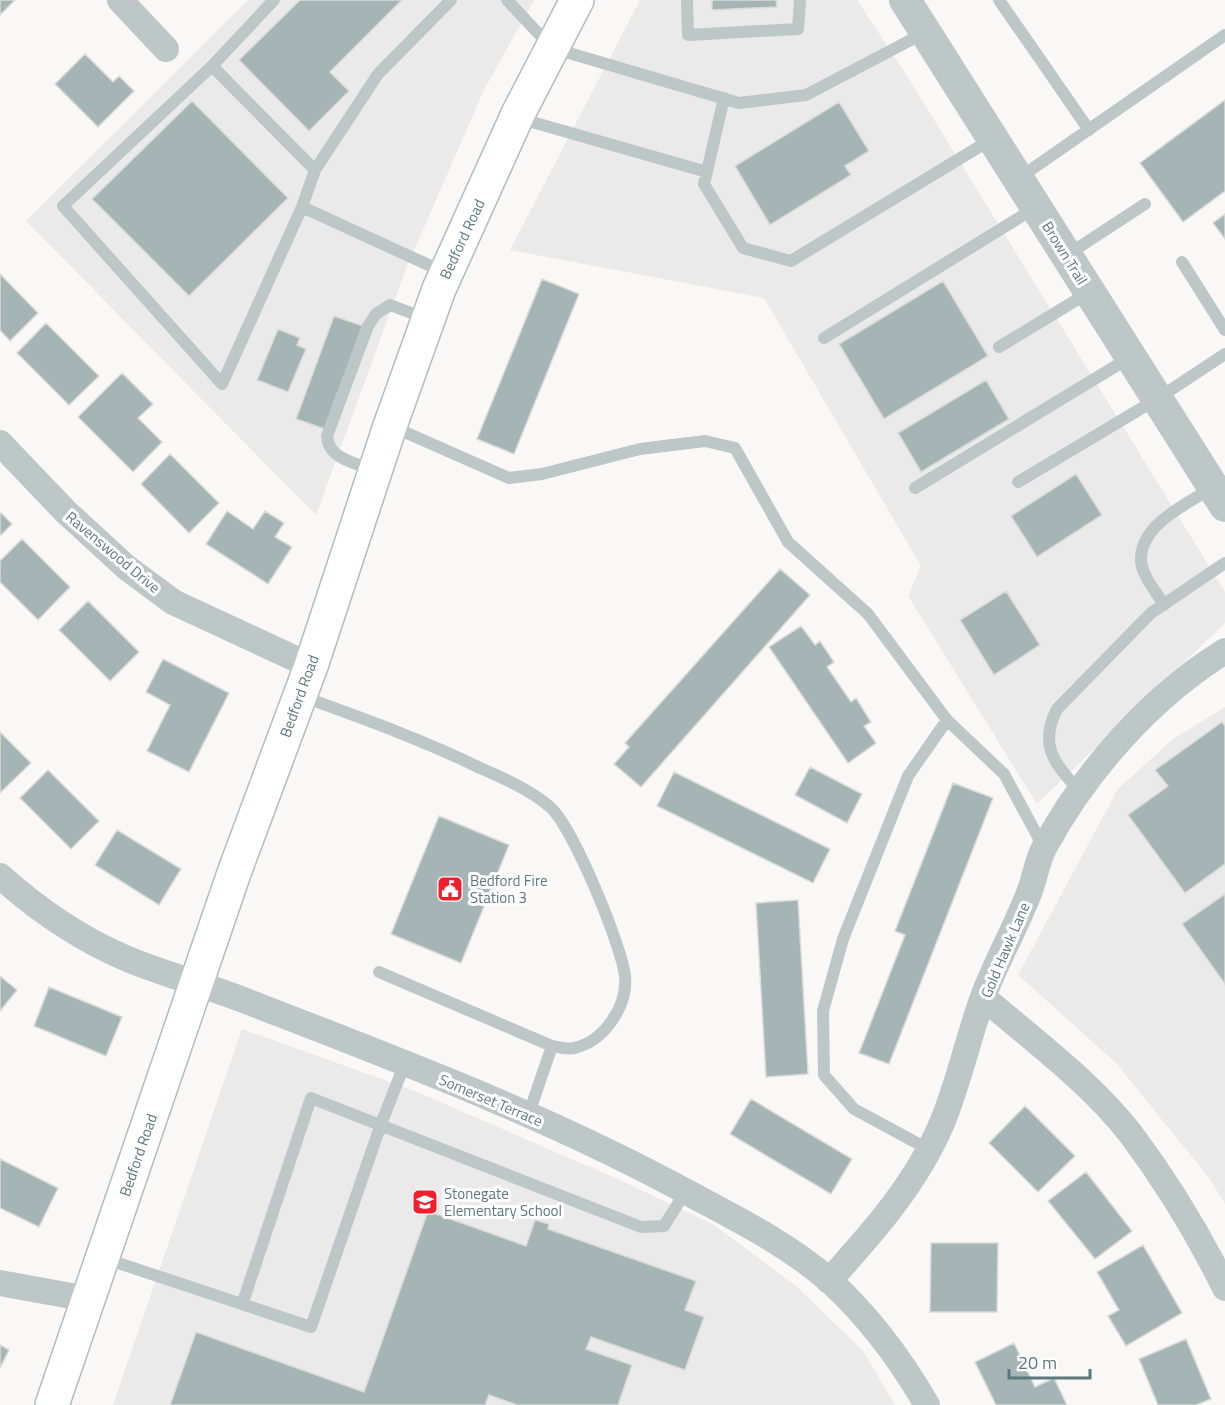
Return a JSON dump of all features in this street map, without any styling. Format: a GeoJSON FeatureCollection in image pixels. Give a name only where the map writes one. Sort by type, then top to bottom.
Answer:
{"type":"FeatureCollection","features":[{"type":"Feature","properties":{"kind":"main road","name":"Bedford Road"},"geometry":{"type":"LineString","coordinates":[[52,1405],[197,981],[305,680],[428,319],[516,118],[577,0]]}},
{"type":"Feature","properties":{"kind":"street"},"geometry":{"type":"LineString","coordinates":[[120,0],[166,49]]}},
{"type":"Feature","properties":{"kind":"street","name":"Brown Trail"},"geometry":{"type":"LineString","coordinates":[[905,0],[1219,496]]}},
{"type":"Feature","properties":{"kind":"street","name":"Ravenswood Drive"},"geometry":{"type":"LineString","coordinates":[[0,443],[66,512],[126,567],[173,602],[305,680]]}},
{"type":"Feature","properties":{"kind":"street","name":"Gold Hawk Lane"},"geometry":{"type":"LineString","coordinates":[[829,1281],[884,1220],[915,1174],[942,1123],[983,997],[1029,892],[1044,848],[1080,792],[1117,744],[1154,706],[1196,669],[1225,651]]}},
{"type":"Feature","properties":{"kind":"street","name":"Somerset Terrace"},"geometry":{"type":"LineString","coordinates":[[0,876],[33,906],[81,936],[124,957],[197,981],[405,1063],[624,1157],[779,1242],[829,1281],[876,1329],[903,1362],[927,1405]]}},
{"type":"Feature","properties":{"kind":"street"},"geometry":{"type":"LineString","coordinates":[[983,997],[1080,1081],[1129,1132],[1166,1185],[1225,1288]]}},
{"type":"Feature","properties":{"kind":"street"},"geometry":{"type":"LineString","coordinates":[[0,1283],[88,1299]]}},
{"type":"Feature","properties":{"kind":"lane"},"geometry":{"type":"LineString","coordinates":[[274,0],[212,66],[63,206],[222,384],[302,207],[315,170],[378,74],[452,0]]}},
{"type":"Feature","properties":{"kind":"lane"},"geometry":{"type":"LineString","coordinates":[[507,0],[552,48],[739,103],[806,94],[926,32]]}},
{"type":"Feature","properties":{"kind":"lane"},"geometry":{"type":"LineString","coordinates":[[687,0],[688,35],[798,29],[800,0]]}},
{"type":"Feature","properties":{"kind":"lane"},"geometry":{"type":"LineString","coordinates":[[999,0],[1089,130]]}},
{"type":"Feature","properties":{"kind":"lane"},"geometry":{"type":"LineString","coordinates":[[1018,179],[1225,35]]}},
{"type":"Feature","properties":{"kind":"lane"},"geometry":{"type":"LineString","coordinates":[[212,66],[315,170]]}},
{"type":"Feature","properties":{"kind":"lane"},"geometry":{"type":"LineString","coordinates":[[724,98],[704,184],[743,248],[791,261],[993,139]]}},
{"type":"Feature","properties":{"kind":"lane"},"geometry":{"type":"LineString","coordinates":[[516,118],[707,172]]}},
{"type":"Feature","properties":{"kind":"lane"},"geometry":{"type":"LineString","coordinates":[[1066,255],[1145,204]]}},
{"type":"Feature","properties":{"kind":"lane"},"geometry":{"type":"LineString","coordinates":[[302,207],[447,273]]}},
{"type":"Feature","properties":{"kind":"lane"},"geometry":{"type":"LineString","coordinates":[[824,338],[1036,207]]}},
{"type":"Feature","properties":{"kind":"lane"},"geometry":{"type":"LineString","coordinates":[[1182,262],[1225,330]]}},
{"type":"Feature","properties":{"kind":"lane"},"geometry":{"type":"LineString","coordinates":[[999,347],[1089,292]]}},
{"type":"Feature","properties":{"kind":"lane"},"geometry":{"type":"LineString","coordinates":[[375,470],[344,459],[335,453],[327,443],[327,436],[368,326],[376,314],[390,305],[428,319]]}},
{"type":"Feature","properties":{"kind":"lane"},"geometry":{"type":"LineString","coordinates":[[1018,482],[1157,399],[1225,354]]}},
{"type":"Feature","properties":{"kind":"lane"},"geometry":{"type":"LineString","coordinates":[[915,488],[1130,357]]}},
{"type":"Feature","properties":{"kind":"lane"},"geometry":{"type":"LineString","coordinates":[[390,426],[509,478],[542,474],[640,449],[705,441],[735,448],[788,542],[868,614],[947,720],[1004,774],[1044,848]]}},
{"type":"Feature","properties":{"kind":"lane"},"geometry":{"type":"LineString","coordinates":[[1164,605],[1146,575],[1141,559],[1145,540],[1159,523],[1219,496]]}},
{"type":"Feature","properties":{"kind":"lane"},"geometry":{"type":"LineString","coordinates":[[1080,792],[1053,759],[1048,728],[1057,709],[1126,638],[1164,605],[1225,563]]}},
{"type":"Feature","properties":{"kind":"lane"},"geometry":{"type":"LineString","coordinates":[[305,680],[520,786],[551,808],[562,821],[596,892],[626,978],[612,1023],[594,1042],[572,1049],[552,1046],[379,972]]}},
{"type":"Feature","properties":{"kind":"lane"},"geometry":{"type":"LineString","coordinates":[[928,1149],[854,1109],[824,1075],[823,1011],[843,939],[908,776],[947,720]]}},
{"type":"Feature","properties":{"kind":"lane"},"geometry":{"type":"LineString","coordinates":[[528,1116],[552,1046]]}},
{"type":"Feature","properties":{"kind":"lane"},"geometry":{"type":"LineString","coordinates":[[103,1257],[243,1302],[311,1327],[381,1124],[405,1063]]}},
{"type":"Feature","properties":{"kind":"lane"},"geometry":{"type":"LineString","coordinates":[[243,1302],[311,1098],[641,1227],[663,1226],[687,1191]]}},
{"type":"Feature","properties":{"kind":"shaded area"},"geometry":{"type":"Polygon","coordinates":[[[248,0],[534,0],[483,92],[406,269],[316,515],[26,221],[248,0]]]}},
{"type":"Feature","properties":{"kind":"shaded area"},"geometry":{"type":"Polygon","coordinates":[[[640,0],[857,0],[907,76],[1225,592],[1225,623],[1037,804],[908,596],[921,566],[764,298],[510,250],[640,0]]]}},
{"type":"Feature","properties":{"kind":"shaded area"},"geometry":{"type":"Polygon","coordinates":[[[1225,707],[1225,1204],[1210,1179],[1116,1063],[1018,975],[1118,789],[1173,739],[1225,707]]]}},
{"type":"Feature","properties":{"kind":"shaded area","name":"Stonegate Elementary School"},"geometry":{"type":"Polygon","coordinates":[[[242,1029],[410,1089],[620,1180],[714,1225],[795,1285],[863,1351],[895,1405],[113,1405],[242,1029]]]}},
{"type":"Feature","properties":{"kind":"building"},"geometry":{"type":"Polygon","coordinates":[[[0,0],[15,0],[0,15],[0,0]]]}},
{"type":"Feature","properties":{"kind":"building"},"geometry":{"type":"Polygon","coordinates":[[[300,0],[402,0],[330,72],[349,91],[309,131],[239,60],[300,0]]]}},
{"type":"Feature","properties":{"kind":"building"},"geometry":{"type":"Polygon","coordinates":[[[712,0],[776,0],[777,7],[712,10],[712,0]]]}},
{"type":"Feature","properties":{"kind":"building"},"geometry":{"type":"Polygon","coordinates":[[[85,54],[113,82],[119,76],[134,91],[98,127],[55,84],[85,54]]]}},
{"type":"Feature","properties":{"kind":"building"},"geometry":{"type":"Polygon","coordinates":[[[1225,100],[1225,191],[1183,222],[1140,163],[1225,100]]]}},
{"type":"Feature","properties":{"kind":"building"},"geometry":{"type":"Polygon","coordinates":[[[192,101],[288,198],[189,296],[92,199],[192,101]]]}},
{"type":"Feature","properties":{"kind":"building"},"geometry":{"type":"Polygon","coordinates":[[[839,102],[869,151],[845,166],[851,175],[770,225],[735,166],[839,102]]]}},
{"type":"Feature","properties":{"kind":"building"},"geometry":{"type":"Polygon","coordinates":[[[1225,214],[1225,239],[1213,223],[1225,214]]]}},
{"type":"Feature","properties":{"kind":"building"},"geometry":{"type":"Polygon","coordinates":[[[0,274],[38,313],[10,341],[0,330],[0,274]]]}},
{"type":"Feature","properties":{"kind":"building"},"geometry":{"type":"Polygon","coordinates":[[[542,279],[579,294],[514,454],[477,439],[542,279]]]}},
{"type":"Feature","properties":{"kind":"building"},"geometry":{"type":"Polygon","coordinates":[[[943,281],[988,356],[884,419],[839,344],[943,281]]]}},
{"type":"Feature","properties":{"kind":"building"},"geometry":{"type":"Polygon","coordinates":[[[334,316],[363,326],[325,429],[296,419],[334,316]]]}},
{"type":"Feature","properties":{"kind":"building"},"geometry":{"type":"Polygon","coordinates":[[[46,323],[99,376],[69,405],[17,353],[46,323]]]}},
{"type":"Feature","properties":{"kind":"building"},"geometry":{"type":"Polygon","coordinates":[[[278,329],[300,338],[297,345],[306,349],[288,392],[257,380],[278,329]]]}},
{"type":"Feature","properties":{"kind":"building"},"geometry":{"type":"Polygon","coordinates":[[[122,373],[153,404],[138,418],[162,442],[133,472],[78,417],[122,373]]]}},
{"type":"Feature","properties":{"kind":"building"},"geometry":{"type":"Polygon","coordinates":[[[986,380],[1009,419],[921,472],[898,433],[986,380]]]}},
{"type":"Feature","properties":{"kind":"building"},"geometry":{"type":"Polygon","coordinates":[[[170,454],[219,503],[189,533],[141,484],[170,454]]]}},
{"type":"Feature","properties":{"kind":"building"},"geometry":{"type":"Polygon","coordinates":[[[1076,474],[1102,515],[1037,557],[1011,516],[1076,474]]]}},
{"type":"Feature","properties":{"kind":"building"},"geometry":{"type":"Polygon","coordinates":[[[227,511],[253,529],[265,511],[284,523],[275,537],[292,547],[268,584],[206,544],[227,511]]]}},
{"type":"Feature","properties":{"kind":"building"},"geometry":{"type":"Polygon","coordinates":[[[0,512],[12,524],[0,536],[0,512]]]}},
{"type":"Feature","properties":{"kind":"building"},"geometry":{"type":"Polygon","coordinates":[[[22,539],[70,587],[38,620],[0,582],[0,561],[22,539]]]}},
{"type":"Feature","properties":{"kind":"building"},"geometry":{"type":"Polygon","coordinates":[[[780,569],[810,595],[641,787],[614,764],[629,747],[625,743],[780,569]]]}},
{"type":"Feature","properties":{"kind":"building"},"geometry":{"type":"Polygon","coordinates":[[[1006,591],[1040,645],[994,675],[960,620],[1006,591]]]}},
{"type":"Feature","properties":{"kind":"building"},"geometry":{"type":"Polygon","coordinates":[[[88,601],[139,652],[110,681],[59,630],[88,601]]]}},
{"type":"Feature","properties":{"kind":"building"},"geometry":{"type":"Polygon","coordinates":[[[801,626],[815,645],[820,641],[834,662],[827,667],[851,702],[856,698],[871,722],[864,726],[876,743],[848,763],[769,647],[801,626]]]}},
{"type":"Feature","properties":{"kind":"building"},"geometry":{"type":"Polygon","coordinates":[[[163,659],[229,693],[189,772],[147,751],[170,705],[146,692],[163,659]]]}},
{"type":"Feature","properties":{"kind":"building"},"geometry":{"type":"Polygon","coordinates":[[[1222,722],[1225,726],[1225,864],[1185,893],[1128,815],[1168,786],[1155,770],[1222,722]]]}},
{"type":"Feature","properties":{"kind":"building"},"geometry":{"type":"Polygon","coordinates":[[[0,732],[31,763],[0,793],[0,732]]]}},
{"type":"Feature","properties":{"kind":"building"},"geometry":{"type":"Polygon","coordinates":[[[810,767],[862,794],[847,823],[795,795],[810,767]]]}},
{"type":"Feature","properties":{"kind":"building"},"geometry":{"type":"Polygon","coordinates":[[[48,770],[99,821],[71,849],[20,798],[48,770]]]}},
{"type":"Feature","properties":{"kind":"building"},"geometry":{"type":"Polygon","coordinates":[[[674,772],[830,849],[813,883],[657,806],[674,772]]]}},
{"type":"Feature","properties":{"kind":"building"},"geometry":{"type":"Polygon","coordinates":[[[953,783],[993,798],[889,1064],[859,1053],[905,935],[895,931],[953,783]]]}},
{"type":"Feature","properties":{"kind":"building","name":"Bedford Fire Station 3"},"geometry":{"type":"Polygon","coordinates":[[[439,816],[509,845],[461,963],[391,934],[439,816]]]}},
{"type":"Feature","properties":{"kind":"building"},"geometry":{"type":"Polygon","coordinates":[[[117,830],[181,869],[159,905],[95,865],[117,830]]]}},
{"type":"Feature","properties":{"kind":"building"},"geometry":{"type":"Polygon","coordinates":[[[1225,894],[1225,984],[1182,924],[1225,894]]]}},
{"type":"Feature","properties":{"kind":"building"},"geometry":{"type":"Polygon","coordinates":[[[798,900],[808,1074],[766,1077],[756,903],[798,900]]]}},
{"type":"Feature","properties":{"kind":"building"},"geometry":{"type":"Polygon","coordinates":[[[0,976],[17,990],[0,1011],[0,976]]]}},
{"type":"Feature","properties":{"kind":"building"},"geometry":{"type":"Polygon","coordinates":[[[49,987],[122,1017],[106,1056],[34,1026],[49,987]]]}},
{"type":"Feature","properties":{"kind":"building"},"geometry":{"type":"Polygon","coordinates":[[[751,1099],[852,1159],[831,1194],[730,1134],[751,1099]]]}},
{"type":"Feature","properties":{"kind":"building"},"geometry":{"type":"Polygon","coordinates":[[[1025,1106],[1075,1156],[1038,1192],[989,1143],[1025,1106]]]}},
{"type":"Feature","properties":{"kind":"building"},"geometry":{"type":"Polygon","coordinates":[[[0,1159],[58,1188],[39,1227],[0,1208],[0,1159]]]}},
{"type":"Feature","properties":{"kind":"building"},"geometry":{"type":"Polygon","coordinates":[[[1086,1172],[1132,1231],[1095,1259],[1048,1201],[1086,1172]]]}},
{"type":"Feature","properties":{"kind":"building"},"geometry":{"type":"Polygon","coordinates":[[[428,1211],[526,1246],[535,1220],[549,1224],[548,1229],[696,1281],[685,1310],[704,1317],[685,1370],[591,1337],[586,1349],[632,1365],[618,1405],[517,1405],[489,1395],[485,1405],[170,1405],[196,1332],[364,1392],[428,1211]]]}},
{"type":"Feature","properties":{"kind":"building"},"geometry":{"type":"Polygon","coordinates":[[[931,1243],[998,1243],[997,1312],[930,1312],[931,1243]]]}},
{"type":"Feature","properties":{"kind":"building"},"geometry":{"type":"Polygon","coordinates":[[[1143,1245],[1182,1313],[1126,1346],[1108,1316],[1119,1310],[1097,1272],[1143,1245]]]}},
{"type":"Feature","properties":{"kind":"building"},"geometry":{"type":"Polygon","coordinates":[[[1186,1339],[1211,1399],[1196,1405],[1158,1405],[1139,1359],[1186,1339]]]}},
{"type":"Feature","properties":{"kind":"building"},"geometry":{"type":"Polygon","coordinates":[[[1014,1343],[1035,1387],[1054,1378],[1067,1405],[996,1405],[975,1362],[1014,1343]]]}},
{"type":"Feature","properties":{"kind":"building"},"geometry":{"type":"Polygon","coordinates":[[[0,1345],[9,1350],[0,1368],[0,1345]]]}},
{"type":"Feature","properties":{"kind":"place","name":"Bedford Fire Station 3"},"geometry":{"type":"Point","coordinates":[450,889]}},
{"type":"Feature","properties":{"kind":"place","name":"Stonegate Elementary School"},"geometry":{"type":"Point","coordinates":[425,1202]}}]}
